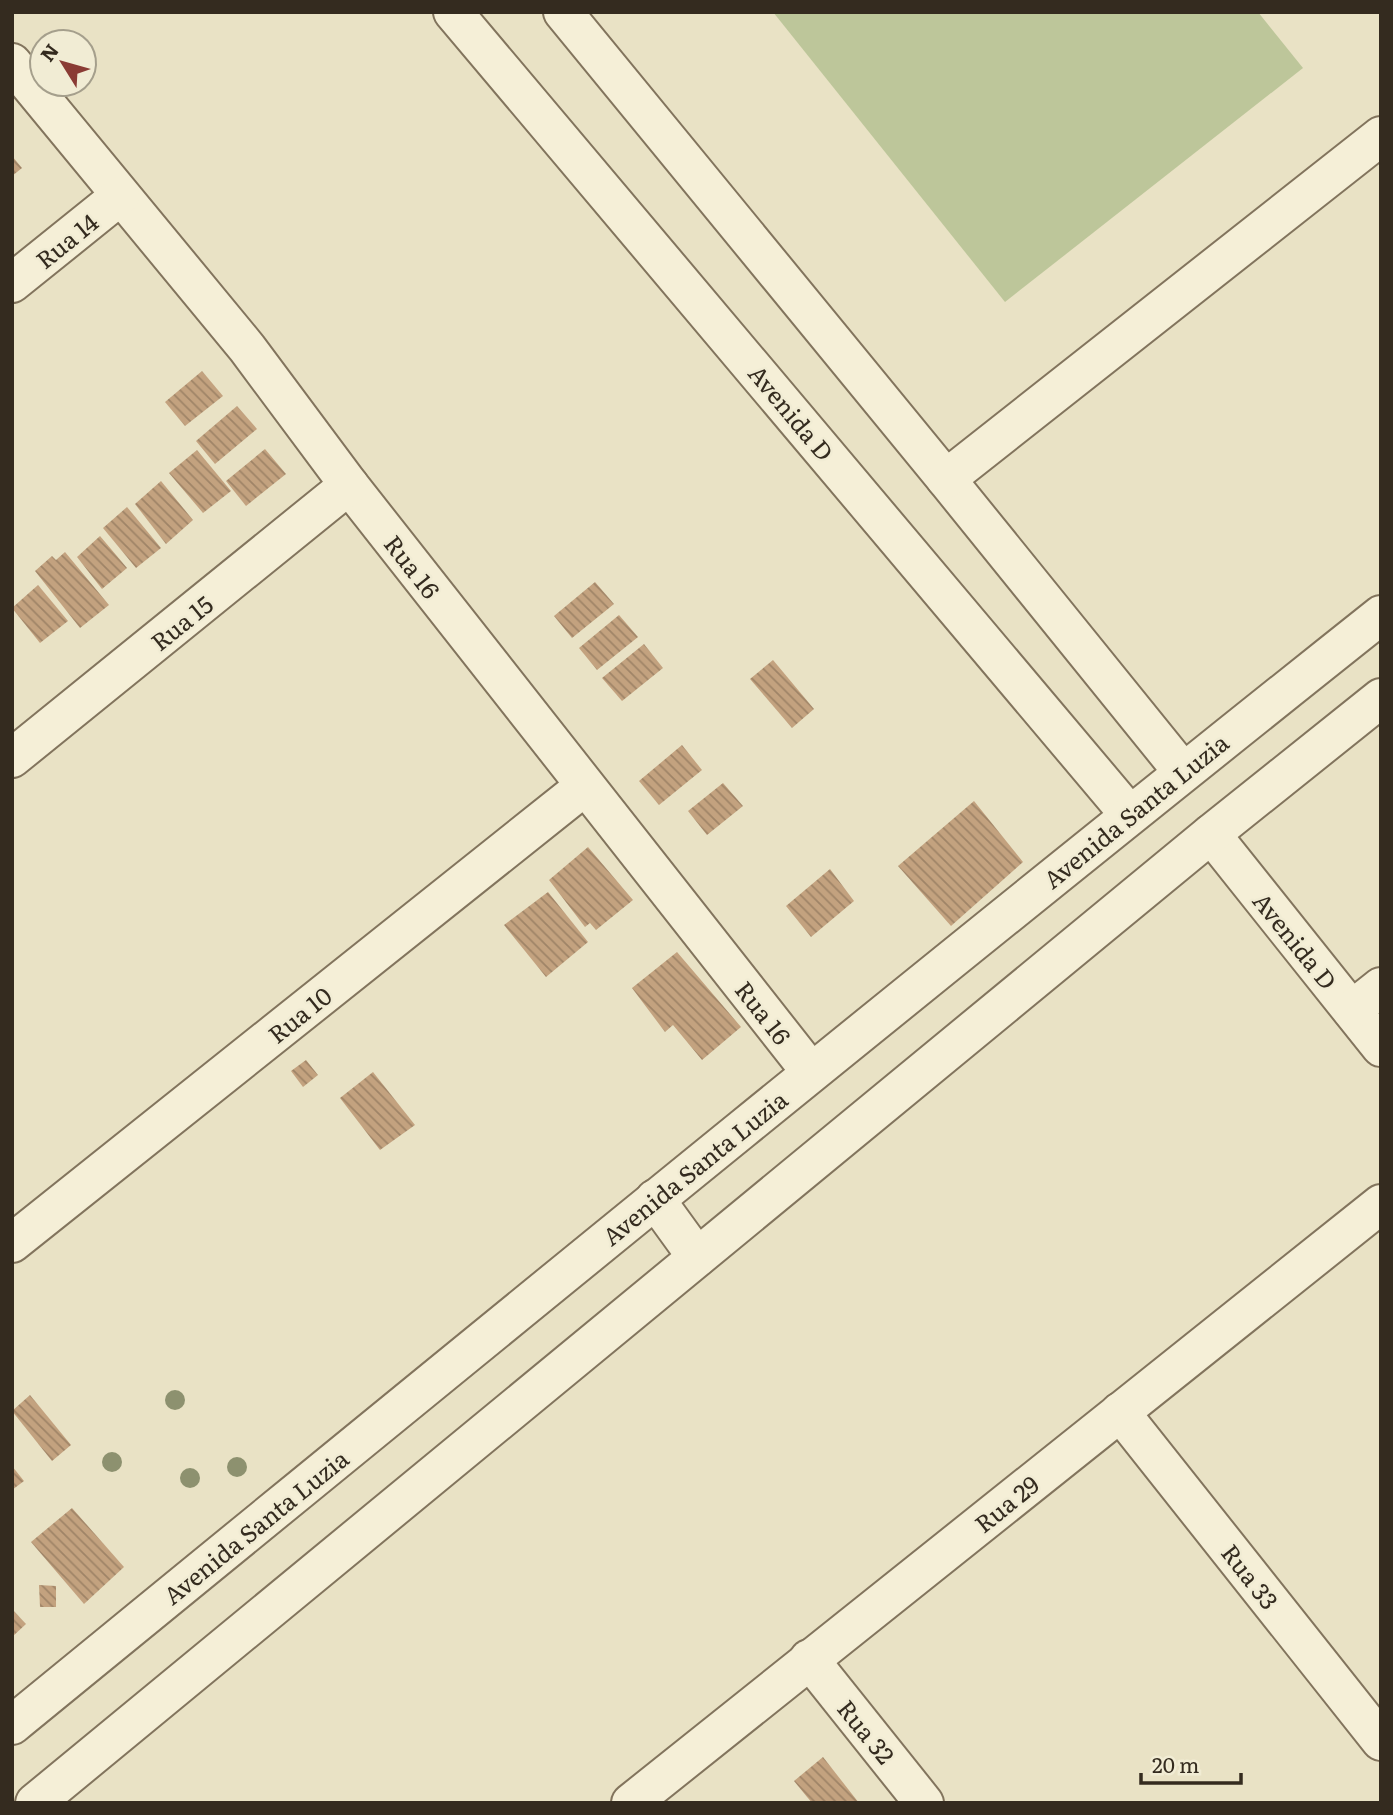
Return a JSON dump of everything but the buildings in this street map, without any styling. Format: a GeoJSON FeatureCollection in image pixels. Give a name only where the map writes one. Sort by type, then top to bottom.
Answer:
{"type":"FeatureCollection","features":[{"type":"Feature","properties":{"kind":"street","name":"Avenida D"},"geometry":{"type":"LineString","coordinates":[[453,12],[1129,814]]}},
{"type":"Feature","properties":{"kind":"street"},"geometry":{"type":"LineString","coordinates":[[563,12],[1183,772]]}},
{"type":"Feature","properties":{"kind":"street","name":"Rua 16"},"geometry":{"type":"LineString","coordinates":[[12,63],[247,348],[349,485],[811,1072]]}},
{"type":"Feature","properties":{"kind":"street"},"geometry":{"type":"LineString","coordinates":[[946,479],[1381,136]]}},
{"type":"Feature","properties":{"kind":"street","name":"Rua 14"},"geometry":{"type":"LineString","coordinates":[[12,284],[120,196]]}},
{"type":"Feature","properties":{"kind":"street","name":"Rua 15"},"geometry":{"type":"LineString","coordinates":[[12,758],[349,485]]}},
{"type":"Feature","properties":{"kind":"street","name":"Avenida Santa Luzia"},"geometry":{"type":"LineString","coordinates":[[12,1725],[1129,814],[1381,615]]}},
{"type":"Feature","properties":{"kind":"street"},"geometry":{"type":"LineString","coordinates":[[36,1803],[1211,834],[1381,698]]}},
{"type":"Feature","properties":{"kind":"street","name":"Rua 10"},"geometry":{"type":"LineString","coordinates":[[12,1243],[586,786]]}},
{"type":"Feature","properties":{"kind":"street","name":"Avenida D"},"geometry":{"type":"LineString","coordinates":[[1211,834],[1366,999],[1381,1047]]}},
{"type":"Feature","properties":{"kind":"street"},"geometry":{"type":"LineString","coordinates":[[655,1199],[697,1257]]}},
{"type":"Feature","properties":{"kind":"street","name":"Rua 29"},"geometry":{"type":"LineString","coordinates":[[631,1803],[1381,1204]]}},
{"type":"Feature","properties":{"kind":"street","name":"Rua 33"},"geometry":{"type":"LineString","coordinates":[[1120,1412],[1381,1741]]}},
{"type":"Feature","properties":{"kind":"street","name":"Rua 32"},"geometry":{"type":"LineString","coordinates":[[809,1659],[924,1803]]}},
{"type":"Feature","properties":{"kind":"green space"},"geometry":{"type":"Polygon","coordinates":[[[773,12],[1258,12],[1303,68],[1005,302],[773,12]]]}}]}
